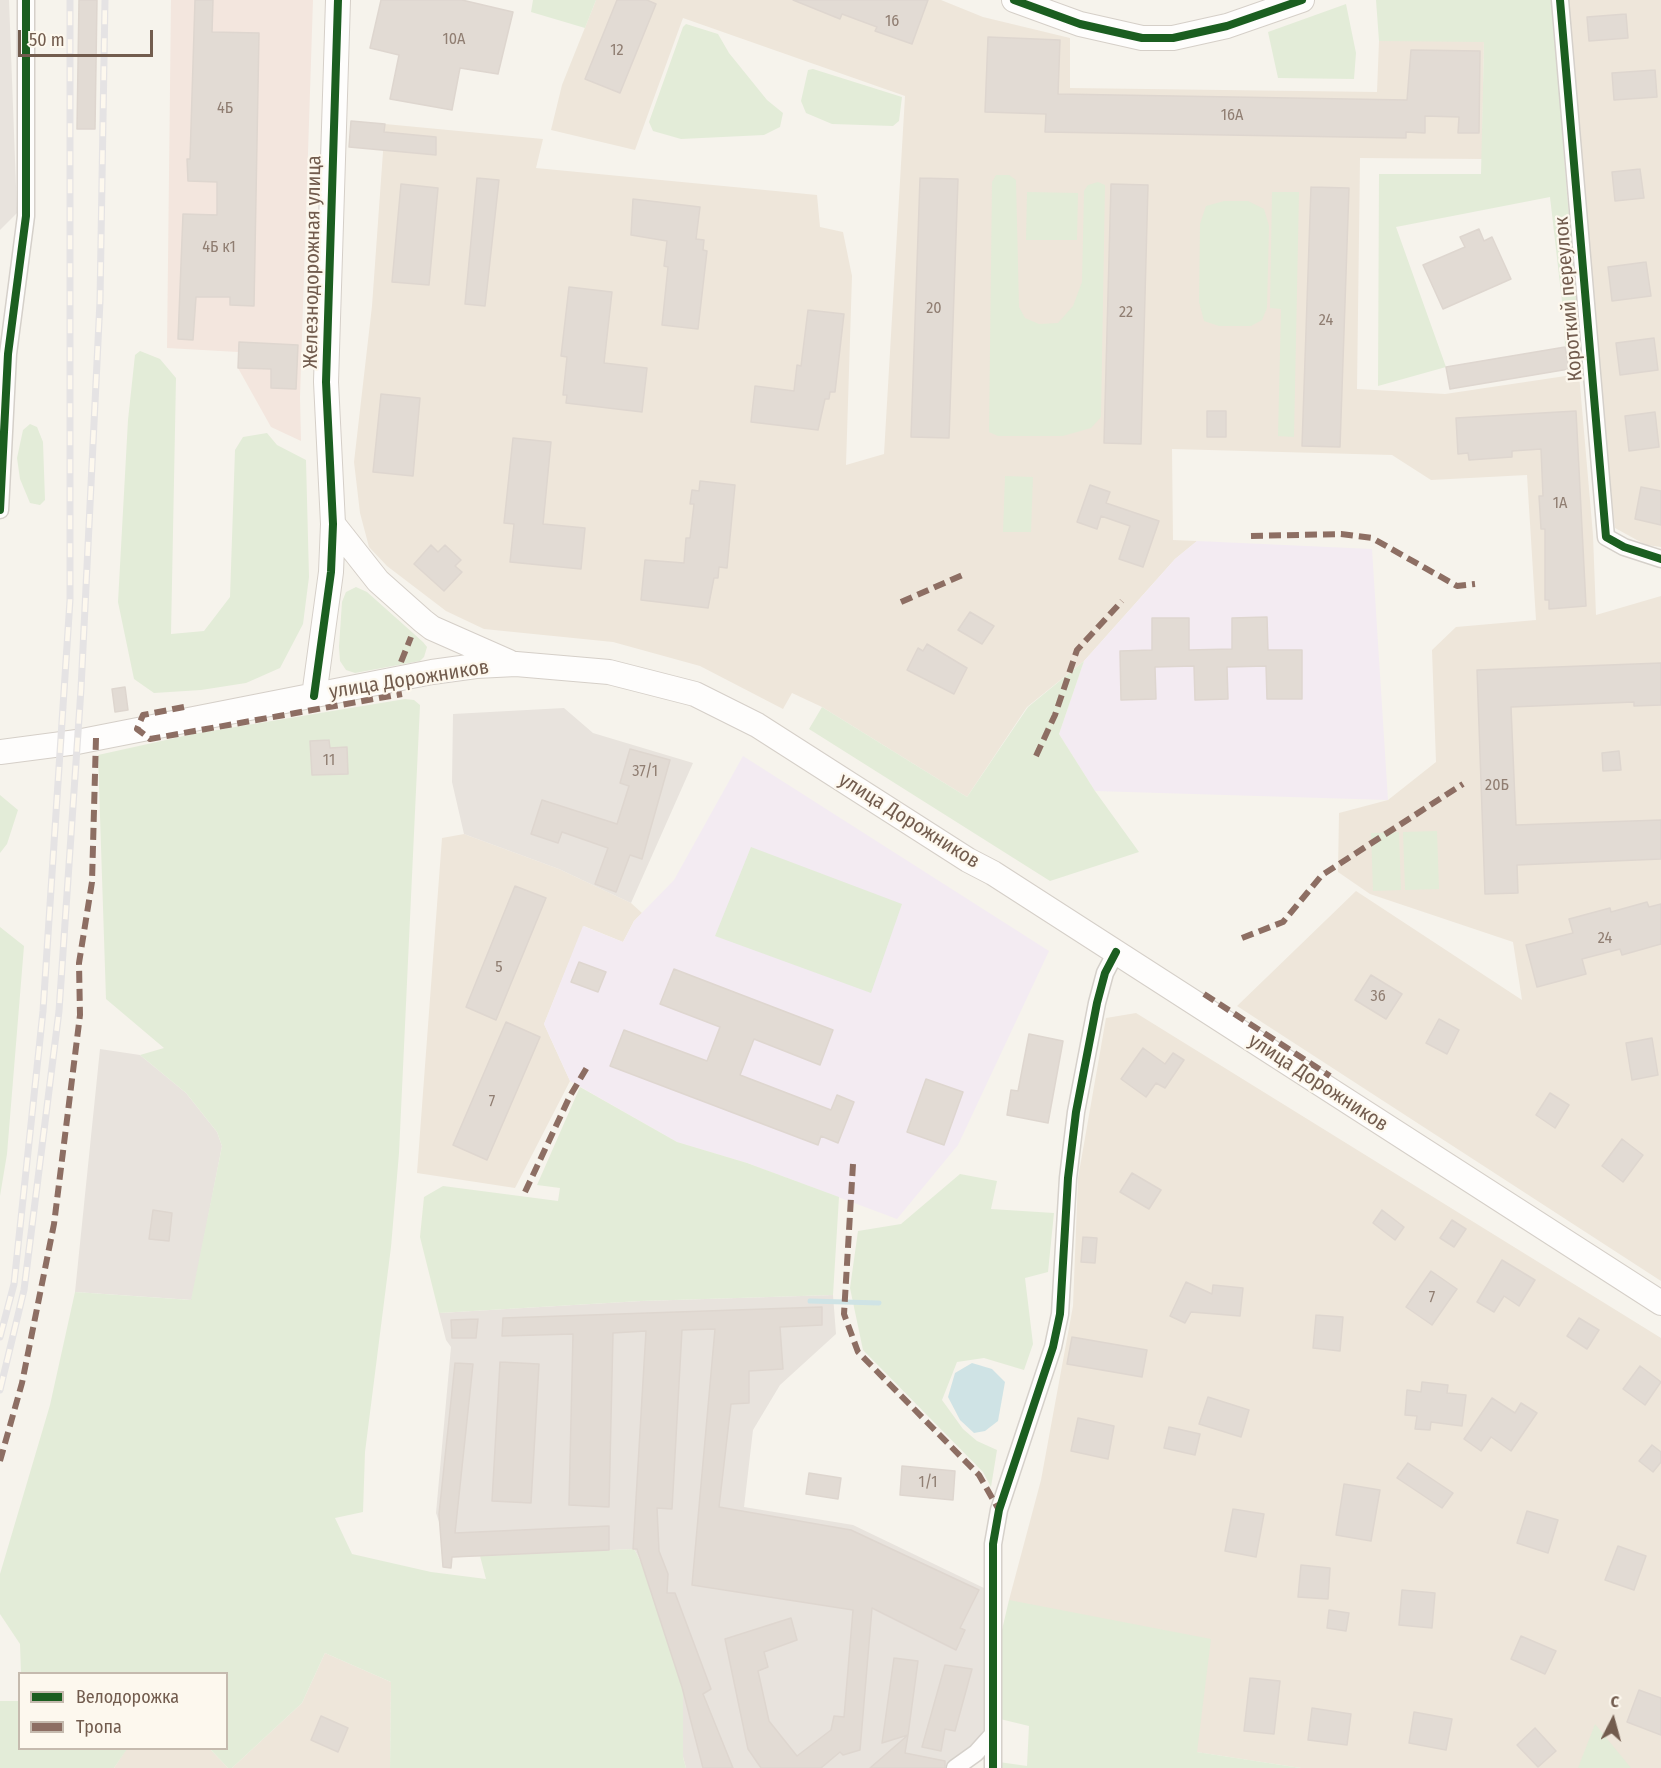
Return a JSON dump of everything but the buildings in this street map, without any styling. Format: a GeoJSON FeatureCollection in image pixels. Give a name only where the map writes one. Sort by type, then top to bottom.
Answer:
{"type":"FeatureCollection","features":[{"type":"Feature","properties":{"kind":"main road","name":"Железнодорожная улица"},"geometry":{"type":"LineString","coordinates":[[315,696],[331,572],[333,524],[326,382],[338,0]]}},
{"type":"Feature","properties":{"kind":"main road"},"geometry":{"type":"LineString","coordinates":[[1014,0],[1080,24],[1142,38],[1173,38],[1227,26],[1302,0]]}},
{"type":"Feature","properties":{"kind":"main road"},"geometry":{"type":"LineString","coordinates":[[333,524],[378,582],[432,628],[441,640],[441,651],[432,672]]}},
{"type":"Feature","properties":{"kind":"main road"},"geometry":{"type":"LineString","coordinates":[[432,628],[516,664]]}},
{"type":"Feature","properties":{"kind":"main road","name":"улица Дорожников"},"geometry":{"type":"LineString","coordinates":[[0,752],[62,744],[432,672],[516,664],[609,672],[694,694],[731,710],[1116,952],[1661,1303]]}},
{"type":"Feature","properties":{"kind":"street"},"geometry":{"type":"LineString","coordinates":[[0,510],[8,354],[26,216],[26,0]]}},
{"type":"Feature","properties":{"kind":"street","name":"Короткий переулок"},"geometry":{"type":"LineString","coordinates":[[1560,0],[1606,537],[1624,547],[1661,559]]}},
{"type":"Feature","properties":{"kind":"street"},"geometry":{"type":"LineString","coordinates":[[993,1768],[993,1544],[999,1509],[1053,1347],[1060,1314],[1068,1178],[1076,1112],[1104,973],[1116,952]]}},
{"type":"Feature","properties":{"kind":"street"},"geometry":{"type":"LineString","coordinates":[[955,1768],[976,1753],[993,1734]]}},
{"type":"Feature","properties":{"kind":"shaded area"},"geometry":{"type":"Polygon","coordinates":[[[0,0],[9,0],[17,213],[0,230],[0,0]]]}},
{"type":"Feature","properties":{"kind":"shaded area"},"geometry":{"type":"Polygon","coordinates":[[[171,0],[313,0],[300,397],[301,441],[271,427],[238,368],[238,352],[167,348],[171,0]]]}},
{"type":"Feature","properties":{"kind":"shaded area"},"geometry":{"type":"Polygon","coordinates":[[[596,0],[941,0],[983,17],[1070,38],[1070,88],[1377,92],[1379,41],[1484,41],[1482,159],[1360,158],[1357,389],[1445,394],[1579,374],[1593,535],[1596,615],[1661,596],[1661,1281],[1237,1006],[1356,891],[1522,1000],[1513,942],[1370,894],[1338,872],[1339,813],[1388,800],[1436,762],[1432,650],[1456,627],[1536,620],[1527,475],[1431,480],[1392,455],[1172,449],[1173,540],[1197,541],[1175,559],[1084,661],[1027,707],[967,797],[822,707],[792,693],[783,709],[700,666],[613,642],[484,629],[446,611],[387,566],[369,547],[360,513],[354,462],[372,306],[385,124],[543,139],[536,168],[817,195],[820,227],[843,232],[852,276],[846,465],[884,454],[905,96],[683,18],[635,150],[551,130],[562,85],[596,0]]]}},
{"type":"Feature","properties":{"kind":"shaded area"},"geometry":{"type":"Polygon","coordinates":[[[1566,0],[1661,0],[1661,547],[1646,545],[1615,528],[1594,334],[1566,0]]]}},
{"type":"Feature","properties":{"kind":"shaded area"},"geometry":{"type":"Polygon","coordinates":[[[1197,541],[1372,549],[1388,800],[1095,791],[1059,734],[1084,661],[1175,559],[1197,541]]]}},
{"type":"Feature","properties":{"kind":"shaded area"},"geometry":{"type":"Polygon","coordinates":[[[564,708],[593,733],[693,763],[631,903],[559,869],[464,834],[452,782],[453,714],[564,708]]]}},
{"type":"Feature","properties":{"kind":"shaded area"},"geometry":{"type":"Polygon","coordinates":[[[743,756],[1049,951],[958,1145],[897,1219],[747,1163],[677,1142],[570,1081],[544,1024],[583,926],[623,942],[634,921],[674,880],[743,756]]]}},
{"type":"Feature","properties":{"kind":"shaded area"},"geometry":{"type":"Polygon","coordinates":[[[464,834],[559,869],[631,903],[642,913],[634,921],[623,942],[584,926],[544,1024],[570,1081],[515,1188],[417,1173],[442,838],[464,834]]]}},
{"type":"Feature","properties":{"kind":"shaded area"},"geometry":{"type":"Polygon","coordinates":[[[1136,1013],[1661,1338],[1661,1768],[1301,1768],[1196,1752],[1009,1600],[1041,1480],[1073,1306],[1078,1178],[1106,1018],[1136,1013]]]}},
{"type":"Feature","properties":{"kind":"shaded area"},"geometry":{"type":"Polygon","coordinates":[[[100,1049],[140,1055],[186,1093],[217,1132],[222,1146],[192,1300],[75,1292],[100,1049]]]}},
{"type":"Feature","properties":{"kind":"shaded area"},"geometry":{"type":"Polygon","coordinates":[[[833,1295],[836,1334],[780,1385],[753,1430],[744,1507],[853,1525],[984,1588],[984,1730],[971,1747],[943,1768],[686,1768],[683,1757],[682,1687],[641,1562],[634,1549],[442,1558],[441,1528],[436,1513],[451,1347],[446,1340],[439,1313],[641,1301],[833,1295]]]}},
{"type":"Feature","properties":{"kind":"shaded area"},"geometry":{"type":"Polygon","coordinates":[[[972,1363],[992,1369],[1005,1382],[998,1421],[985,1431],[974,1433],[960,1420],[948,1397],[955,1373],[972,1363]]]}},
{"type":"Feature","properties":{"kind":"shaded area"},"geometry":{"type":"Polygon","coordinates":[[[325,1653],[391,1682],[390,1768],[232,1768],[302,1703],[325,1653]]]}},
{"type":"Feature","properties":{"kind":"shaded area"},"geometry":{"type":"Polygon","coordinates":[[[126,1750],[211,1750],[228,1768],[114,1768],[126,1750]]]}},
{"type":"Feature","properties":{"kind":"green space"},"geometry":{"type":"Polygon","coordinates":[[[533,0],[596,0],[585,28],[531,12],[533,0]]]}},
{"type":"Feature","properties":{"kind":"green space"},"geometry":{"type":"Polygon","coordinates":[[[1376,0],[1552,0],[1580,325],[1565,347],[1550,197],[1396,227],[1446,367],[1378,386],[1379,174],[1481,174],[1484,42],[1379,41],[1376,0]]]}},
{"type":"Feature","properties":{"kind":"green space"},"geometry":{"type":"Polygon","coordinates":[[[1346,4],[1356,53],[1354,79],[1278,78],[1268,32],[1346,4]]]}},
{"type":"Feature","properties":{"kind":"green space"},"geometry":{"type":"Polygon","coordinates":[[[686,24],[718,34],[729,53],[767,100],[783,113],[780,127],[764,135],[681,139],[653,131],[649,122],[686,24]]]}},
{"type":"Feature","properties":{"kind":"green space"},"geometry":{"type":"Polygon","coordinates":[[[813,69],[902,97],[899,121],[893,126],[832,124],[806,113],[801,101],[808,70],[813,69]]]}},
{"type":"Feature","properties":{"kind":"green space"},"geometry":{"type":"Polygon","coordinates":[[[996,175],[1009,175],[1016,180],[1019,307],[1025,318],[1039,324],[1058,323],[1073,306],[1082,282],[1084,191],[1088,185],[1098,182],[1105,185],[1101,417],[1091,428],[1063,436],[998,436],[989,432],[992,182],[996,175]]]}},
{"type":"Feature","properties":{"kind":"green space"},"geometry":{"type":"Polygon","coordinates":[[[1027,192],[1078,193],[1077,240],[1026,240],[1027,192]]]}},
{"type":"Feature","properties":{"kind":"green space"},"geometry":{"type":"Polygon","coordinates":[[[1272,192],[1299,192],[1294,437],[1278,436],[1281,309],[1270,308],[1272,192]]]}},
{"type":"Feature","properties":{"kind":"green space"},"geometry":{"type":"Polygon","coordinates":[[[1224,201],[1248,201],[1264,209],[1269,226],[1267,308],[1262,320],[1251,326],[1219,326],[1204,321],[1199,302],[1200,224],[1206,206],[1224,201]]]}},
{"type":"Feature","properties":{"kind":"green space"},"geometry":{"type":"Polygon","coordinates":[[[140,351],[160,359],[176,378],[171,634],[204,631],[230,597],[235,450],[243,437],[267,433],[277,445],[306,460],[309,577],[303,624],[280,668],[246,683],[201,690],[154,693],[134,679],[118,602],[128,420],[135,355],[140,351]]]}},
{"type":"Feature","properties":{"kind":"green space"},"geometry":{"type":"Polygon","coordinates":[[[30,424],[37,427],[43,442],[45,500],[40,505],[30,503],[20,479],[17,458],[23,430],[30,424]]]}},
{"type":"Feature","properties":{"kind":"green space"},"geometry":{"type":"Polygon","coordinates":[[[1005,476],[1033,477],[1031,532],[1003,532],[1005,476]]]}},
{"type":"Feature","properties":{"kind":"green space"},"geometry":{"type":"Polygon","coordinates":[[[356,587],[367,592],[423,642],[427,647],[420,661],[355,673],[346,670],[340,661],[339,647],[342,602],[346,592],[356,587]]]}},
{"type":"Feature","properties":{"kind":"green space"},"geometry":{"type":"Polygon","coordinates":[[[1084,661],[1059,734],[1095,791],[1139,852],[1050,881],[809,729],[822,707],[967,797],[1028,707],[1084,661]]]}},
{"type":"Feature","properties":{"kind":"green space"},"geometry":{"type":"Polygon","coordinates":[[[405,699],[414,700],[420,705],[399,1153],[391,1247],[365,1452],[363,1512],[335,1518],[352,1554],[431,1572],[486,1579],[480,1556],[634,1549],[641,1562],[683,1687],[683,1757],[686,1768],[390,1768],[391,1682],[325,1653],[302,1703],[232,1768],[228,1768],[211,1750],[228,1750],[228,1672],[21,1672],[20,1644],[0,1614],[0,1574],[50,1405],[75,1292],[191,1300],[222,1146],[217,1132],[186,1093],[140,1055],[164,1048],[106,999],[98,755],[193,734],[405,699]]]}},
{"type":"Feature","properties":{"kind":"green space"},"geometry":{"type":"Polygon","coordinates":[[[0,795],[18,810],[7,844],[0,853],[0,795]]]}},
{"type":"Feature","properties":{"kind":"green space"},"geometry":{"type":"Polygon","coordinates":[[[1437,831],[1439,889],[1405,890],[1403,832],[1437,831]]]}},
{"type":"Feature","properties":{"kind":"green space"},"geometry":{"type":"Polygon","coordinates":[[[1399,832],[1401,890],[1373,891],[1371,833],[1399,832]]]}},
{"type":"Feature","properties":{"kind":"green space"},"geometry":{"type":"Polygon","coordinates":[[[751,847],[902,904],[871,993],[715,936],[751,847]]]}},
{"type":"Feature","properties":{"kind":"green space"},"geometry":{"type":"Polygon","coordinates":[[[0,927],[24,946],[7,1154],[0,1196],[0,927]]]}},
{"type":"Feature","properties":{"kind":"green space"},"geometry":{"type":"Polygon","coordinates":[[[580,1087],[677,1142],[747,1163],[839,1197],[833,1295],[641,1301],[439,1313],[420,1237],[424,1197],[443,1186],[558,1201],[560,1188],[537,1185],[580,1087]]]}},
{"type":"Feature","properties":{"kind":"green space"},"geometry":{"type":"Polygon","coordinates":[[[960,1174],[997,1181],[991,1209],[1054,1213],[1048,1272],[1025,1278],[1033,1344],[1024,1370],[984,1358],[957,1362],[942,1400],[963,1429],[977,1441],[997,1450],[991,1487],[983,1472],[863,1350],[850,1288],[858,1231],[901,1224],[960,1174]]]}},
{"type":"Feature","properties":{"kind":"green space"},"geometry":{"type":"Polygon","coordinates":[[[1009,1600],[1211,1639],[1197,1752],[1301,1768],[999,1768],[999,1762],[1027,1766],[1029,1726],[1000,1719],[998,1647],[1009,1600]]]}},
{"type":"Feature","properties":{"kind":"green space"},"geometry":{"type":"Polygon","coordinates":[[[0,1701],[18,1701],[18,1750],[126,1750],[114,1768],[0,1768],[0,1701]]]}},
{"type":"Feature","properties":{"kind":"green space"},"geometry":{"type":"Polygon","coordinates":[[[1595,1724],[1631,1768],[1578,1768],[1595,1724]]]}},
{"type":"Feature","properties":{"kind":"waterway"},"geometry":{"type":"LineString","coordinates":[[810,1301],[879,1303]]}},
{"type":"Feature","properties":{"kind":"railway"},"geometry":{"type":"LineString","coordinates":[[0,1337],[14,1284],[43,1011],[70,600],[70,0]]}},
{"type":"Feature","properties":{"kind":"railway"},"geometry":{"type":"LineString","coordinates":[[0,1390],[24,1290],[59,1011],[81,689],[100,301],[105,0]]}},
{"type":"Feature","properties":{"kind":"marked path"},"geometry":{"type":"LineString","coordinates":[[1251,536],[1341,534],[1372,538],[1457,586],[1475,584]]}},
{"type":"Feature","properties":{"kind":"marked path"},"geometry":{"type":"LineString","coordinates":[[901,602],[965,574]]}},
{"type":"Feature","properties":{"kind":"marked path"},"geometry":{"type":"LineString","coordinates":[[1036,756],[1055,715],[1077,650],[1122,601]]}},
{"type":"Feature","properties":{"kind":"marked path"},"geometry":{"type":"LineString","coordinates":[[401,662],[411,637]]}},
{"type":"Feature","properties":{"kind":"marked path"},"geometry":{"type":"LineString","coordinates":[[184,707],[143,715],[137,729],[150,739],[402,694]]}},
{"type":"Feature","properties":{"kind":"marked path"},"geometry":{"type":"LineString","coordinates":[[0,1461],[22,1383],[54,1224],[80,1015],[79,963],[92,882],[96,738]]}},
{"type":"Feature","properties":{"kind":"marked path"},"geometry":{"type":"LineString","coordinates":[[1242,938],[1283,922],[1322,875],[1463,784]]}},
{"type":"Feature","properties":{"kind":"marked path"},"geometry":{"type":"LineString","coordinates":[[1204,994],[1330,1076]]}},
{"type":"Feature","properties":{"kind":"marked path"},"geometry":{"type":"LineString","coordinates":[[525,1192],[570,1096],[589,1064]]}},
{"type":"Feature","properties":{"kind":"marked path"},"geometry":{"type":"LineString","coordinates":[[853,1164],[844,1314],[858,1352],[979,1475],[999,1510]]}},
{"type":"Feature","properties":{"kind":"cycle path"},"geometry":{"type":"LineString","coordinates":[[0,510],[8,354],[26,216],[26,0]]}},
{"type":"Feature","properties":{"kind":"cycle path"},"geometry":{"type":"LineString","coordinates":[[314,696],[331,572],[333,524],[326,382],[338,0]]}},
{"type":"Feature","properties":{"kind":"cycle path"},"geometry":{"type":"LineString","coordinates":[[1014,0],[1080,24],[1142,38],[1173,38],[1227,26],[1302,0]]}},
{"type":"Feature","properties":{"kind":"cycle path"},"geometry":{"type":"LineString","coordinates":[[1560,0],[1606,537],[1624,547],[1661,559]]}},
{"type":"Feature","properties":{"kind":"cycle path"},"geometry":{"type":"LineString","coordinates":[[993,1768],[993,1544],[999,1510],[1053,1347],[1060,1314],[1068,1178],[1076,1112],[1097,1003],[1105,973],[1116,952]]}}]}
